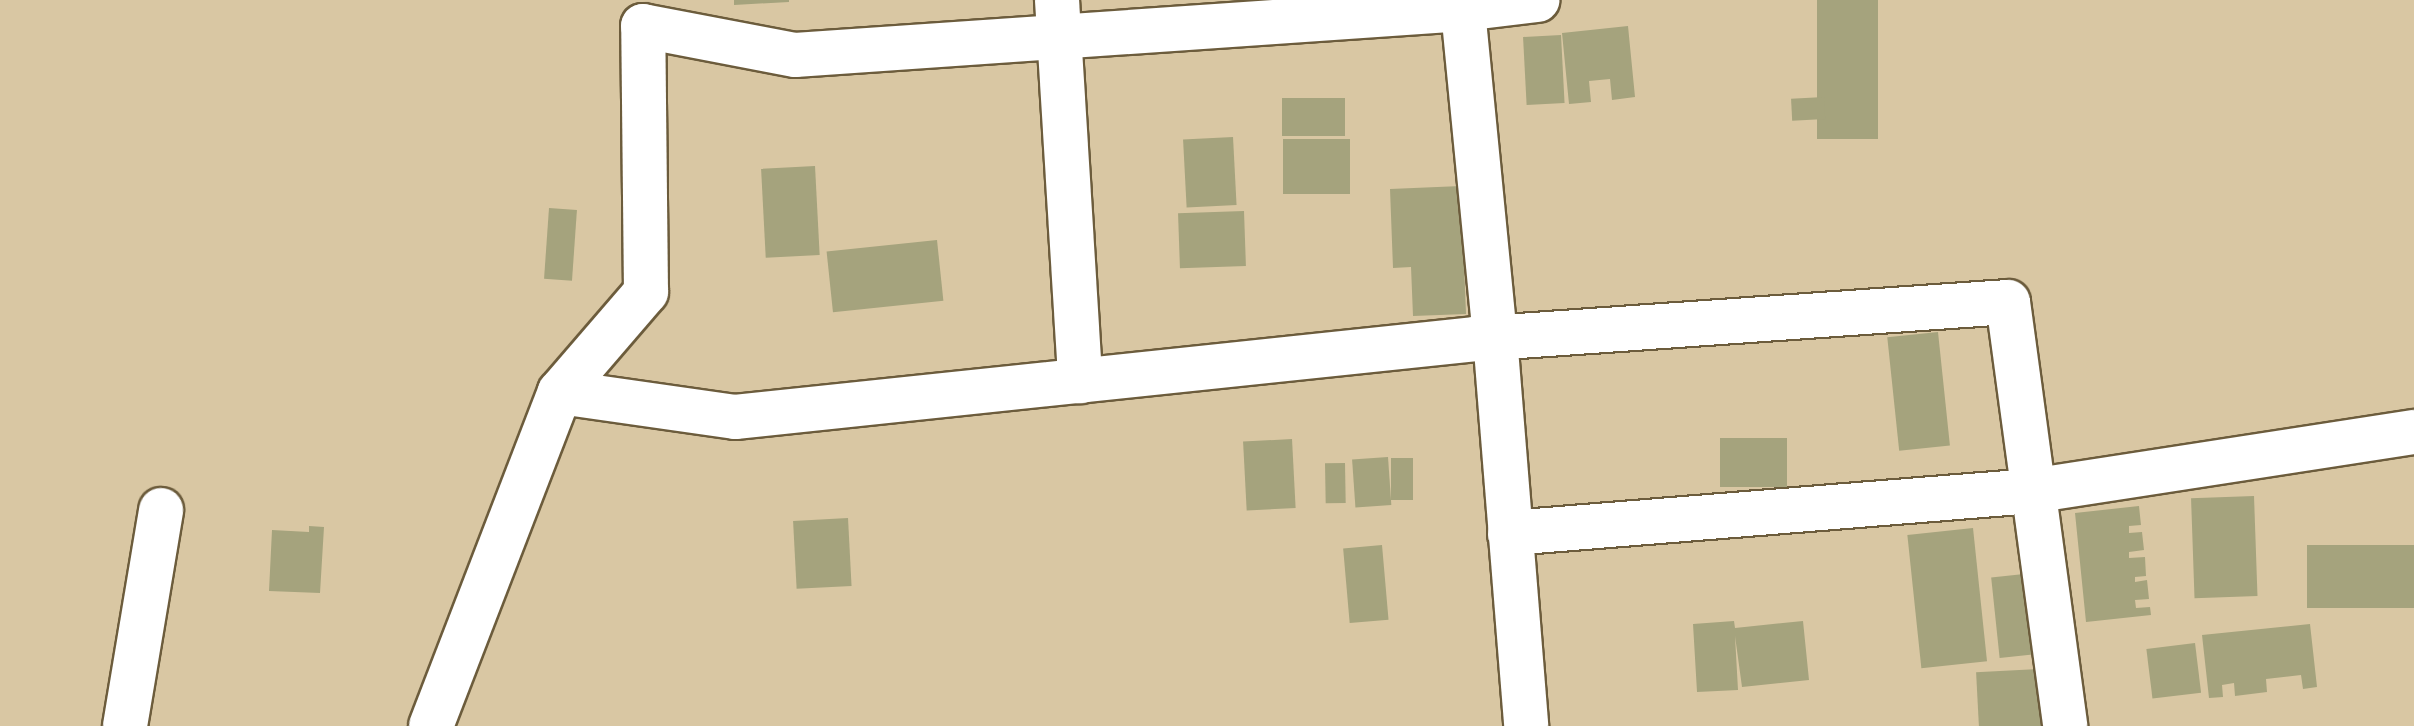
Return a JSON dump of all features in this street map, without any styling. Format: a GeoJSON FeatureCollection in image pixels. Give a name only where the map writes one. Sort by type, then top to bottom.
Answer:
{"type":"FeatureCollection","features":[{"type":"Feature","properties":{"kind":"street"},"geometry":{"type":"LineString","coordinates":[[431,726],[560,392],[646,292],[643,26],[795,55],[1059,18],[1537,0]]}},
{"type":"Feature","properties":{"kind":"street"},"geometry":{"type":"LineString","coordinates":[[1462,5],[1495,337],[1526,726]]}},
{"type":"Feature","properties":{"kind":"street"},"geometry":{"type":"LineString","coordinates":[[1059,18],[1080,381]]}},
{"type":"Feature","properties":{"kind":"street"},"geometry":{"type":"LineString","coordinates":[[560,392],[735,417],[1495,337],[2008,302],[2065,726]]}},
{"type":"Feature","properties":{"kind":"street"},"geometry":{"type":"LineString","coordinates":[[1510,533],[2032,491],[2414,432]]}},
{"type":"Feature","properties":{"kind":"street"},"geometry":{"type":"LineString","coordinates":[[125,726],[161,510]]}},
{"type":"Feature","properties":{"kind":"building"},"geometry":{"type":"Polygon","coordinates":[[[734,0],[789,0],[789,2],[734,5],[734,0]]]}},
{"type":"Feature","properties":{"kind":"building"},"geometry":{"type":"Polygon","coordinates":[[[1817,0],[1878,0],[1878,139],[1817,139],[1817,0]]]}},
{"type":"Feature","properties":{"kind":"building"},"geometry":{"type":"Polygon","coordinates":[[[1628,26],[1635,97],[1612,100],[1610,79],[1589,81],[1591,102],[1569,104],[1562,33],[1628,26]]]}},
{"type":"Feature","properties":{"kind":"building"},"geometry":{"type":"Polygon","coordinates":[[[1561,35],[1565,103],[1527,105],[1523,37],[1561,35]]]}},
{"type":"Feature","properties":{"kind":"building"},"geometry":{"type":"Polygon","coordinates":[[[1824,97],[1825,119],[1792,121],[1791,99],[1824,97]]]}},
{"type":"Feature","properties":{"kind":"building"},"geometry":{"type":"Polygon","coordinates":[[[1282,98],[1345,98],[1345,136],[1282,136],[1282,98]]]}},
{"type":"Feature","properties":{"kind":"building"},"geometry":{"type":"Polygon","coordinates":[[[1233,137],[1237,205],[1187,208],[1183,140],[1233,137]]]}},
{"type":"Feature","properties":{"kind":"building"},"geometry":{"type":"Polygon","coordinates":[[[1283,139],[1350,139],[1350,194],[1283,194],[1283,139]]]}},
{"type":"Feature","properties":{"kind":"building"},"geometry":{"type":"Polygon","coordinates":[[[815,166],[820,255],[766,258],[761,169],[815,166]]]}},
{"type":"Feature","properties":{"kind":"building"},"geometry":{"type":"Polygon","coordinates":[[[1461,186],[1466,314],[1413,316],[1411,267],[1393,268],[1390,189],[1461,186]]]}},
{"type":"Feature","properties":{"kind":"building"},"geometry":{"type":"Polygon","coordinates":[[[549,208],[577,210],[572,281],[544,279],[549,208]]]}},
{"type":"Feature","properties":{"kind":"building"},"geometry":{"type":"Polygon","coordinates":[[[1244,211],[1246,266],[1180,268],[1178,213],[1244,211]]]}},
{"type":"Feature","properties":{"kind":"building"},"geometry":{"type":"Polygon","coordinates":[[[937,240],[943,301],[833,312],[827,252],[937,240]]]}},
{"type":"Feature","properties":{"kind":"building"},"geometry":{"type":"Polygon","coordinates":[[[1938,332],[1950,445],[1899,451],[1887,337],[1938,332]]]}},
{"type":"Feature","properties":{"kind":"building"},"geometry":{"type":"Polygon","coordinates":[[[1720,438],[1787,438],[1787,487],[1720,487],[1720,438]]]}},
{"type":"Feature","properties":{"kind":"building"},"geometry":{"type":"Polygon","coordinates":[[[1292,439],[1296,508],[1247,510],[1243,442],[1292,439]]]}},
{"type":"Feature","properties":{"kind":"building"},"geometry":{"type":"Polygon","coordinates":[[[1388,457],[1391,505],[1355,507],[1352,460],[1388,457]]]}},
{"type":"Feature","properties":{"kind":"building"},"geometry":{"type":"Polygon","coordinates":[[[1391,458],[1413,458],[1413,500],[1391,500],[1391,458]]]}},
{"type":"Feature","properties":{"kind":"building"},"geometry":{"type":"Polygon","coordinates":[[[1325,463],[1345,463],[1346,503],[1326,503],[1325,463]]]}},
{"type":"Feature","properties":{"kind":"building"},"geometry":{"type":"Polygon","coordinates":[[[2254,496],[2257,596],[2195,598],[2191,498],[2254,496]]]}},
{"type":"Feature","properties":{"kind":"building"},"geometry":{"type":"Polygon","coordinates":[[[2139,506],[2141,525],[2129,526],[2129,533],[2142,532],[2144,550],[2129,552],[2129,558],[2145,557],[2146,576],[2135,577],[2135,582],[2147,580],[2149,599],[2135,600],[2136,608],[2150,607],[2151,615],[2086,622],[2075,513],[2139,506]]]}},
{"type":"Feature","properties":{"kind":"building"},"geometry":{"type":"Polygon","coordinates":[[[848,518],[852,586],[797,589],[793,521],[848,518]]]}},
{"type":"Feature","properties":{"kind":"building"},"geometry":{"type":"Polygon","coordinates":[[[309,526],[324,527],[320,593],[269,591],[272,530],[309,532],[309,526]]]}},
{"type":"Feature","properties":{"kind":"building"},"geometry":{"type":"Polygon","coordinates":[[[1973,528],[1987,661],[1921,668],[1907,535],[1973,528]]]}},
{"type":"Feature","properties":{"kind":"building"},"geometry":{"type":"Polygon","coordinates":[[[1382,545],[1389,620],[1350,623],[1343,548],[1382,545]]]}},
{"type":"Feature","properties":{"kind":"building"},"geometry":{"type":"Polygon","coordinates":[[[2307,545],[2414,545],[2414,608],[2307,608],[2307,545]]]}},
{"type":"Feature","properties":{"kind":"building"},"geometry":{"type":"Polygon","coordinates":[[[2024,574],[2032,655],[2000,658],[1991,577],[2024,574]]]}},
{"type":"Feature","properties":{"kind":"building"},"geometry":{"type":"Polygon","coordinates":[[[1734,621],[1735,628],[1803,621],[1809,680],[1742,687],[1735,636],[1738,690],[1697,692],[1693,624],[1734,621]]]}},
{"type":"Feature","properties":{"kind":"building"},"geometry":{"type":"Polygon","coordinates":[[[2310,624],[2317,687],[2303,689],[2301,675],[2266,679],[2267,692],[2235,696],[2234,683],[2222,685],[2223,697],[2209,698],[2202,635],[2310,624]]]}},
{"type":"Feature","properties":{"kind":"building"},"geometry":{"type":"Polygon","coordinates":[[[2195,643],[2201,693],[2152,699],[2146,649],[2195,643]]]}},
{"type":"Feature","properties":{"kind":"building"},"geometry":{"type":"Polygon","coordinates":[[[2040,669],[2043,726],[1979,726],[1976,672],[2040,669]]]}}]}
